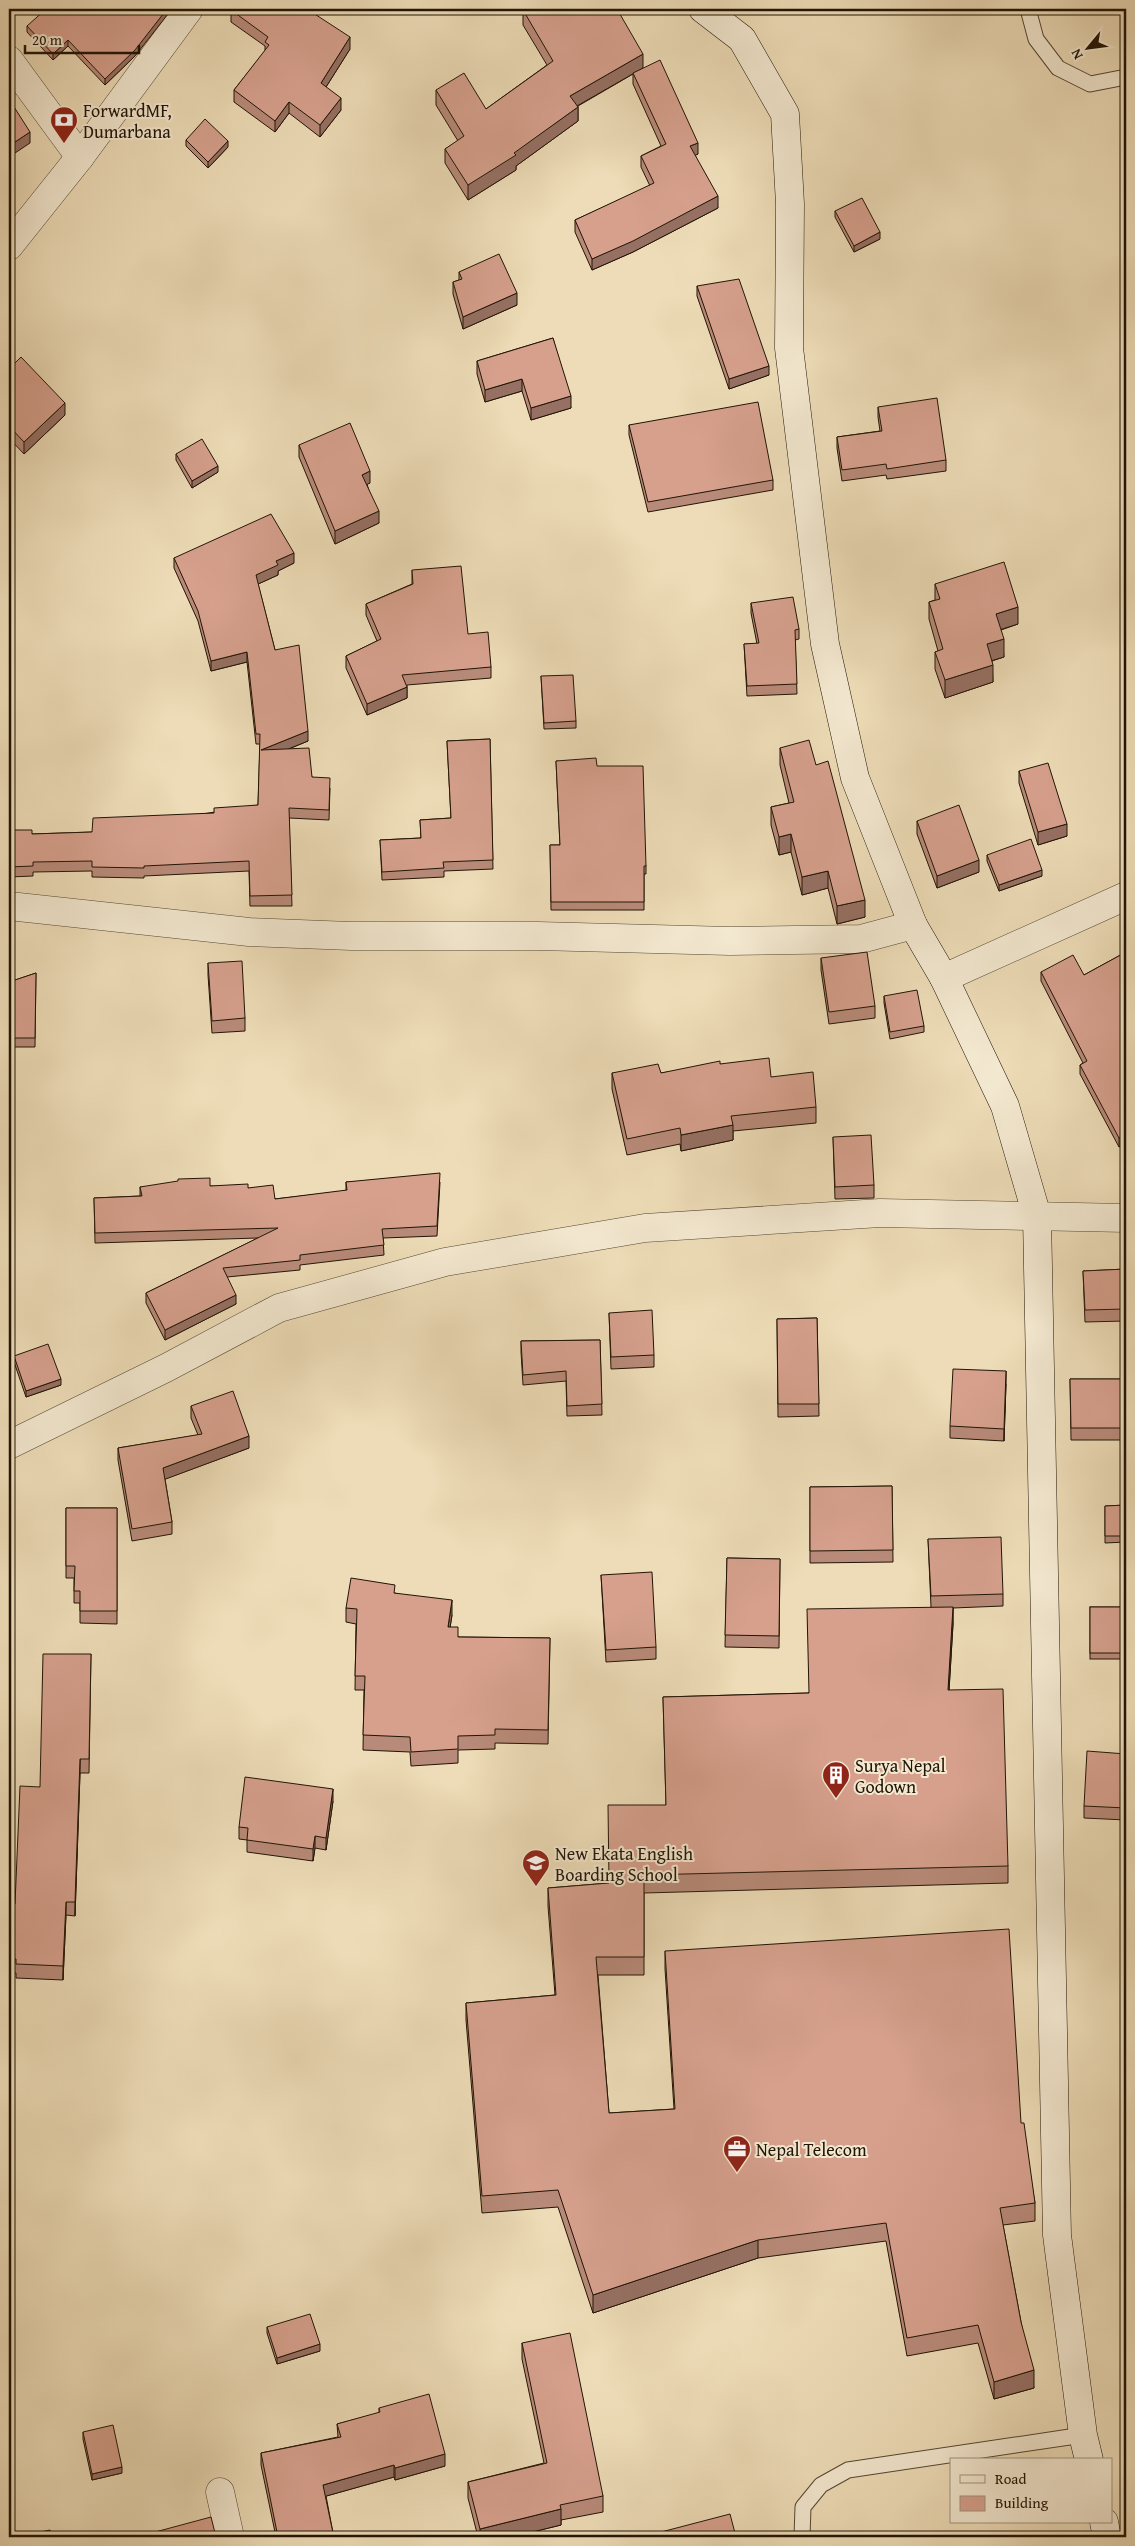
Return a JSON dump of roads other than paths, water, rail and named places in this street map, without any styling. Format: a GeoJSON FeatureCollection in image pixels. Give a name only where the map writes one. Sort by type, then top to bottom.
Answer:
{"type":"FeatureCollection","features":[{"type":"Feature","properties":{"kind":"street"},"geometry":{"type":"LineString","coordinates":[[9,246],[80,157],[189,9]]}},
{"type":"Feature","properties":{"kind":"street"},"geometry":{"type":"LineString","coordinates":[[703,9],[742,39],[785,114],[790,204],[789,348],[824,644],[855,778],[913,925],[944,978],[1005,1106],[1037,1216],[1057,2235],[1086,2448]]}},
{"type":"Feature","properties":{"kind":"street"},"geometry":{"type":"LineString","coordinates":[[9,60],[80,157]]}},
{"type":"Feature","properties":{"kind":"street"},"geometry":{"type":"LineString","coordinates":[[944,978],[1126,896]]}},
{"type":"Feature","properties":{"kind":"street"},"geometry":{"type":"LineString","coordinates":[[9,906],[248,932],[351,936],[538,936],[730,941],[861,939],[913,925]]}},
{"type":"Feature","properties":{"kind":"street"},"geometry":{"type":"LineString","coordinates":[[9,1445],[166,1368],[279,1308],[445,1262],[645,1228],[880,1212],[1126,1218]]}},
{"type":"Feature","properties":{"kind":"street"},"geometry":{"type":"LineString","coordinates":[[220,2492],[230,2537]]}},
{"type":"Feature","properties":{"kind":"street"},"geometry":{"type":"LineString","coordinates":[[1104,2524],[1107,2537]]}},
{"type":"Feature","properties":{"kind":"lane"},"geometry":{"type":"LineString","coordinates":[[1028,9],[1036,39],[1058,68],[1090,84],[1126,77]]}},
{"type":"Feature","properties":{"kind":"lane"},"geometry":{"type":"LineString","coordinates":[[978,2458],[1086,2448]]}},
{"type":"Feature","properties":{"kind":"lane"},"geometry":{"type":"LineString","coordinates":[[802,2537],[803,2507],[821,2485],[848,2470],[950,2461]]}},
{"type":"Feature","properties":{"kind":"place","name":"ForwardMF, Dumarbana"},"geometry":{"type":"Point","coordinates":[64,144]}},
{"type":"Feature","properties":{"kind":"place","name":"Surya Nepal Godown"},"geometry":{"type":"Point","coordinates":[836,1799]}},
{"type":"Feature","properties":{"kind":"place","name":"New Ekata English Boarding School"},"geometry":{"type":"Point","coordinates":[536,1887]}},
{"type":"Feature","properties":{"kind":"place","name":"Nepal Telecom"},"geometry":{"type":"Point","coordinates":[737,2173]}}]}
